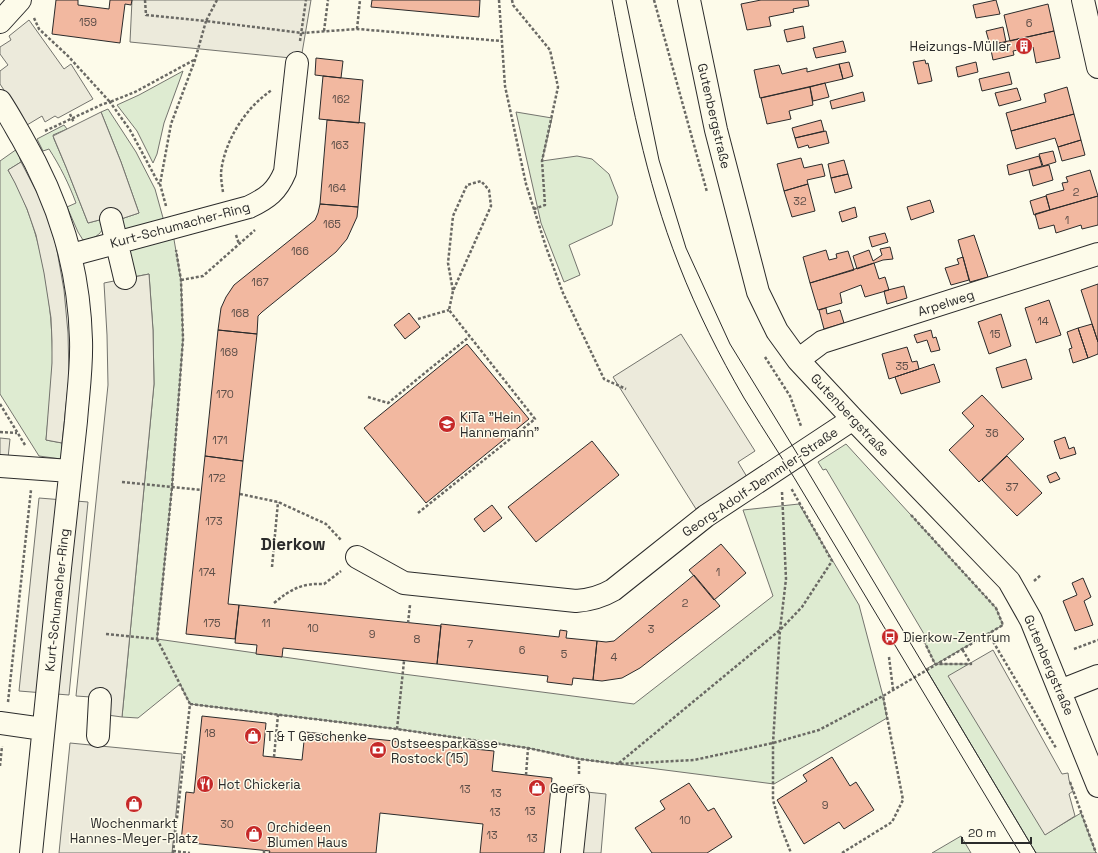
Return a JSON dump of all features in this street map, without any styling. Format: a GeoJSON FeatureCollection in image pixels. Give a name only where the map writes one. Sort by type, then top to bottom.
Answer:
{"type":"FeatureCollection","features":[{"type":"Feature","properties":{"kind":"street","name":"Gutenbergstraße"},"geometry":{"type":"LineString","coordinates":[[689,0],[716,130],[758,292],[777,331],[798,360],[853,420],[1010,581],[1031,620],[1098,786]]}},
{"type":"Feature","properties":{"kind":"street"},"geometry":{"type":"LineString","coordinates":[[1083,0],[1098,67]]}},
{"type":"Feature","properties":{"kind":"street","name":"Kurt-Schumacher-Ring"},"geometry":{"type":"LineString","coordinates":[[71,255],[229,213],[262,201],[280,184],[285,172],[296,71]]}},
{"type":"Feature","properties":{"kind":"street","name":"Kurt-Schumacher-Ring"},"geometry":{"type":"LineString","coordinates":[[0,101],[47,184],[59,216],[71,255],[78,302],[81,340],[80,382],[31,853]]}},
{"type":"Feature","properties":{"kind":"street"},"geometry":{"type":"LineString","coordinates":[[111,218],[125,278]]}},
{"type":"Feature","properties":{"kind":"street","name":"Arpelweg"},"geometry":{"type":"LineString","coordinates":[[798,360],[822,342],[1098,254]]}},
{"type":"Feature","properties":{"kind":"street","name":"Georg-Adolf-Demmler-Straße"},"geometry":{"type":"LineString","coordinates":[[357,557],[404,583],[576,601],[589,600],[603,596],[613,590],[706,516],[853,420]]}},
{"type":"Feature","properties":{"kind":"street"},"geometry":{"type":"LineString","coordinates":[[0,466],[70,471]]}},
{"type":"Feature","properties":{"kind":"street"},"geometry":{"type":"LineString","coordinates":[[1060,691],[1098,676]]}},
{"type":"Feature","properties":{"kind":"street"},"geometry":{"type":"LineString","coordinates":[[98,736],[100,699]]}},
{"type":"Feature","properties":{"kind":"street"},"geometry":{"type":"LineString","coordinates":[[3,723],[43,729]]}},
{"type":"Feature","properties":{"kind":"street"},"geometry":{"type":"LineString","coordinates":[[572,853],[578,796]]}},
{"type":"Feature","properties":{"kind":"path"},"geometry":{"type":"LineString","coordinates":[[145,0],[146,15],[302,33],[357,29],[502,41]]}},
{"type":"Feature","properties":{"kind":"path"},"geometry":{"type":"LineString","coordinates":[[160,184],[171,124],[206,21],[216,0]]}},
{"type":"Feature","properties":{"kind":"path"},"geometry":{"type":"LineString","coordinates":[[239,244],[223,193],[221,174],[225,152],[248,110],[264,95],[296,71],[306,0]]}},
{"type":"Feature","properties":{"kind":"path"},"geometry":{"type":"LineString","coordinates":[[324,32],[328,0]]}},
{"type":"Feature","properties":{"kind":"path"},"geometry":{"type":"LineString","coordinates":[[357,29],[360,0]]}},
{"type":"Feature","properties":{"kind":"path"},"geometry":{"type":"LineString","coordinates":[[499,0],[504,86],[526,184],[546,247],[563,293],[604,379],[626,389]]}},
{"type":"Feature","properties":{"kind":"path"},"geometry":{"type":"LineString","coordinates":[[512,0],[513,5],[550,50],[558,87],[542,162],[545,205],[534,209]]}},
{"type":"Feature","properties":{"kind":"path"},"geometry":{"type":"LineString","coordinates":[[11,15],[39,29],[68,56],[110,102],[130,130],[160,184],[172,228],[181,280],[183,339],[172,487],[157,639],[190,704],[173,852],[190,853]]}},
{"type":"Feature","properties":{"kind":"path"},"geometry":{"type":"LineString","coordinates":[[24,141],[103,104],[135,92],[194,60]]}},
{"type":"Feature","properties":{"kind":"path"},"geometry":{"type":"LineString","coordinates":[[70,114],[74,124]]}},
{"type":"Feature","properties":{"kind":"path"},"geometry":{"type":"LineString","coordinates":[[448,310],[453,292],[491,206],[489,190],[481,181],[467,185],[453,216],[448,262],[453,292]]}},
{"type":"Feature","properties":{"kind":"path"},"geometry":{"type":"LineString","coordinates":[[181,280],[203,276],[256,230]]}},
{"type":"Feature","properties":{"kind":"path"},"geometry":{"type":"LineString","coordinates":[[418,319],[448,310]]}},
{"type":"Feature","properties":{"kind":"path"},"geometry":{"type":"LineString","coordinates":[[418,513],[535,419],[448,310]]}},
{"type":"Feature","properties":{"kind":"path"},"geometry":{"type":"LineString","coordinates":[[368,397],[388,403],[469,337]]}},
{"type":"Feature","properties":{"kind":"path"},"geometry":{"type":"LineString","coordinates":[[0,404],[32,457],[33,468],[3,723],[0,766]]}},
{"type":"Feature","properties":{"kind":"path"},"geometry":{"type":"LineString","coordinates":[[0,432],[18,433]]}},
{"type":"Feature","properties":{"kind":"path"},"geometry":{"type":"LineString","coordinates":[[619,764],[780,630],[802,607],[832,561],[790,488],[794,486],[781,466]]}},
{"type":"Feature","properties":{"kind":"path"},"geometry":{"type":"LineString","coordinates":[[781,466],[786,579],[780,630],[774,743],[773,800],[780,825],[791,853]]}},
{"type":"Feature","properties":{"kind":"path"},"geometry":{"type":"LineString","coordinates":[[122,482],[201,490]]}},
{"type":"Feature","properties":{"kind":"path"},"geometry":{"type":"LineString","coordinates":[[240,494],[278,502],[326,524],[357,557],[324,584],[310,583],[288,591],[274,603]]}},
{"type":"Feature","properties":{"kind":"path"},"geometry":{"type":"LineString","coordinates":[[272,567],[278,502]]}},
{"type":"Feature","properties":{"kind":"path"},"geometry":{"type":"LineString","coordinates":[[190,704],[397,729],[528,748],[579,759],[619,764],[694,760],[774,743],[819,730],[883,696],[1003,625],[996,608],[910,514]]}},
{"type":"Feature","properties":{"kind":"path"},"geometry":{"type":"LineString","coordinates":[[996,608],[1017,594]]}},
{"type":"Feature","properties":{"kind":"path"},"geometry":{"type":"LineString","coordinates":[[988,633],[1060,754]]}},
{"type":"Feature","properties":{"kind":"path"},"geometry":{"type":"LineString","coordinates":[[106,634],[157,639]]}},
{"type":"Feature","properties":{"kind":"path"},"geometry":{"type":"LineString","coordinates":[[1074,649],[1098,640]]}},
{"type":"Feature","properties":{"kind":"path"},"geometry":{"type":"LineString","coordinates":[[924,641],[935,664]]}},
{"type":"Feature","properties":{"kind":"path"},"geometry":{"type":"LineString","coordinates":[[935,664],[971,664],[962,649]]}},
{"type":"Feature","properties":{"kind":"path"},"geometry":{"type":"LineString","coordinates":[[889,657],[893,689]]}},
{"type":"Feature","properties":{"kind":"path"},"geometry":{"type":"LineString","coordinates":[[397,729],[404,661]]}},
{"type":"Feature","properties":{"kind":"path"},"geometry":{"type":"LineString","coordinates":[[842,853],[892,822],[903,800],[883,696]]}},
{"type":"Feature","properties":{"kind":"path"},"geometry":{"type":"LineString","coordinates":[[274,757],[278,715]]}},
{"type":"Feature","properties":{"kind":"path"},"geometry":{"type":"LineString","coordinates":[[526,775],[528,748]]}},
{"type":"Feature","properties":{"kind":"path"},"geometry":{"type":"LineString","coordinates":[[1069,780],[1096,853]]}},
{"type":"Feature","properties":{"kind":"green space"},"geometry":{"type":"Polygon","coordinates":[[[183,71],[164,123],[157,154],[153,163],[137,131],[117,105],[183,71]]]}},
{"type":"Feature","properties":{"kind":"green space"},"geometry":{"type":"Polygon","coordinates":[[[108,109],[136,152],[155,189],[165,225],[125,234],[121,219],[139,213],[101,112],[108,109]]]}},
{"type":"Feature","properties":{"kind":"green space"},"geometry":{"type":"Polygon","coordinates":[[[516,112],[552,118],[542,161],[577,156],[592,159],[609,174],[618,197],[612,225],[569,245],[580,275],[564,282],[541,223],[516,112]]]}},
{"type":"Feature","properties":{"kind":"green space"},"geometry":{"type":"Polygon","coordinates":[[[64,125],[67,129],[53,135],[88,223],[103,219],[104,227],[98,235],[90,239],[83,240],[78,232],[67,207],[76,203],[70,189],[61,169],[49,149],[43,151],[37,139],[64,125]]]}},
{"type":"Feature","properties":{"kind":"green space"},"geometry":{"type":"Polygon","coordinates":[[[17,149],[21,162],[8,170],[27,209],[34,230],[45,274],[51,319],[51,390],[46,440],[62,443],[61,459],[39,456],[0,394],[0,161],[17,149]]]}},
{"type":"Feature","properties":{"kind":"green space"},"geometry":{"type":"Polygon","coordinates":[[[172,228],[181,280],[183,339],[172,487],[157,639],[403,674],[634,704],[773,596],[743,510],[799,504],[859,605],[883,696],[887,718],[774,784],[579,759],[528,748],[397,729],[190,704],[180,684],[138,718],[122,717],[154,384],[153,330],[149,274],[133,277],[126,240],[172,228]]]}},
{"type":"Feature","properties":{"kind":"green space"},"geometry":{"type":"Polygon","coordinates":[[[846,444],[996,608],[1003,625],[936,664],[971,664],[1046,834],[1081,813],[1096,853],[1036,853],[926,669],[935,664],[924,641],[927,639],[826,469],[823,470],[818,462],[846,444]]]}},
{"type":"Feature","properties":{"kind":"green space"},"geometry":{"type":"Polygon","coordinates":[[[961,836],[971,853],[932,853],[961,836]]]}},
{"type":"Feature","properties":{"kind":"shaded area"},"geometry":{"type":"Polygon","coordinates":[[[132,0],[311,0],[301,59],[130,42],[132,0]]]}},
{"type":"Feature","properties":{"kind":"shaded area"},"geometry":{"type":"Polygon","coordinates":[[[29,20],[64,69],[71,64],[93,99],[58,118],[55,116],[45,122],[42,116],[27,125],[0,84],[0,71],[8,65],[0,54],[0,47],[11,40],[9,36],[29,20]]]}},
{"type":"Feature","properties":{"kind":"shaded area"},"geometry":{"type":"Polygon","coordinates":[[[101,112],[139,213],[121,219],[103,219],[88,223],[53,136],[101,112]]]}},
{"type":"Feature","properties":{"kind":"shaded area"},"geometry":{"type":"Polygon","coordinates":[[[21,162],[44,206],[56,245],[64,290],[68,333],[69,377],[62,443],[46,440],[52,363],[51,318],[36,235],[27,209],[8,170],[21,162]]]}},
{"type":"Feature","properties":{"kind":"shaded area"},"geometry":{"type":"Polygon","coordinates":[[[149,274],[153,330],[154,384],[122,717],[100,714],[91,697],[76,696],[108,385],[104,283],[149,274]]]}},
{"type":"Feature","properties":{"kind":"shaded area"},"geometry":{"type":"Polygon","coordinates":[[[681,334],[755,451],[738,462],[747,477],[696,509],[613,377],[681,334]]]}},
{"type":"Feature","properties":{"kind":"shaded area"},"geometry":{"type":"Polygon","coordinates":[[[0,438],[10,439],[8,458],[0,457],[0,438]]]}},
{"type":"Feature","properties":{"kind":"shaded area"},"geometry":{"type":"Polygon","coordinates":[[[39,498],[88,502],[69,695],[19,691],[39,498]]]}},
{"type":"Feature","properties":{"kind":"shaded area"},"geometry":{"type":"Polygon","coordinates":[[[993,650],[1062,774],[1068,773],[1073,791],[1069,794],[1075,816],[1045,835],[948,676],[993,650]]]}},
{"type":"Feature","properties":{"kind":"shaded area","name":"Wochenmarkt Hannes-Meyer-Platz"},"geometry":{"type":"Polygon","coordinates":[[[70,743],[182,754],[172,853],[59,853],[70,743]]]}},
{"type":"Feature","properties":{"kind":"shaded area"},"geometry":{"type":"Polygon","coordinates":[[[567,790],[606,794],[601,853],[561,853],[567,790]]]}},
{"type":"Feature","properties":{"kind":"building"},"geometry":{"type":"Polygon","coordinates":[[[56,0],[78,0],[78,5],[109,9],[110,0],[132,0],[131,5],[125,4],[120,43],[52,34],[56,0]]]}},
{"type":"Feature","properties":{"kind":"building"},"geometry":{"type":"Polygon","coordinates":[[[372,0],[480,0],[479,17],[371,7],[372,0]]]}},
{"type":"Feature","properties":{"kind":"building"},"geometry":{"type":"Polygon","coordinates":[[[761,0],[808,0],[809,6],[793,9],[794,12],[769,17],[771,26],[747,30],[741,4],[761,0]]]}},
{"type":"Feature","properties":{"kind":"building"},"geometry":{"type":"Polygon","coordinates":[[[996,0],[1000,14],[976,18],[973,5],[996,0]]]}},
{"type":"Feature","properties":{"kind":"building"},"geometry":{"type":"Polygon","coordinates":[[[1048,4],[1054,31],[1010,41],[1004,15],[1048,4]]]}},
{"type":"Feature","properties":{"kind":"building"},"geometry":{"type":"Polygon","coordinates":[[[803,26],[805,38],[787,42],[784,30],[803,26]]]}},
{"type":"Feature","properties":{"kind":"building"},"geometry":{"type":"Polygon","coordinates":[[[1003,27],[1006,42],[990,45],[986,31],[1003,27]]]}},
{"type":"Feature","properties":{"kind":"building","name":"Heizungs-Müller"},"geometry":{"type":"Polygon","coordinates":[[[1054,31],[1060,58],[1036,63],[1033,47],[1013,51],[1014,55],[993,60],[990,45],[1054,31]]]}},
{"type":"Feature","properties":{"kind":"building"},"geometry":{"type":"Polygon","coordinates":[[[843,41],[846,52],[816,58],[813,48],[843,41]]]}},
{"type":"Feature","properties":{"kind":"building"},"geometry":{"type":"Polygon","coordinates":[[[316,58],[343,61],[341,78],[315,75],[316,58]]]}},
{"type":"Feature","properties":{"kind":"building"},"geometry":{"type":"Polygon","coordinates":[[[925,60],[926,64],[928,63],[932,81],[918,84],[913,62],[925,60]]]}},
{"type":"Feature","properties":{"kind":"building"},"geometry":{"type":"Polygon","coordinates":[[[849,62],[853,76],[843,79],[839,64],[849,62]]]}},
{"type":"Feature","properties":{"kind":"building"},"geometry":{"type":"Polygon","coordinates":[[[976,62],[978,72],[958,77],[956,67],[976,62]]]}},
{"type":"Feature","properties":{"kind":"building"},"geometry":{"type":"Polygon","coordinates":[[[839,64],[843,79],[760,98],[754,70],[779,65],[782,74],[807,68],[807,72],[839,64]]]}},
{"type":"Feature","properties":{"kind":"building"},"geometry":{"type":"Polygon","coordinates":[[[1009,72],[1012,84],[982,91],[979,79],[1009,72]]]}},
{"type":"Feature","properties":{"kind":"building"},"geometry":{"type":"Polygon","coordinates":[[[323,76],[363,80],[359,123],[319,119],[323,76]]]}},
{"type":"Feature","properties":{"kind":"building"},"geometry":{"type":"Polygon","coordinates":[[[825,83],[829,97],[813,101],[810,87],[825,83]]]}},
{"type":"Feature","properties":{"kind":"building"},"geometry":{"type":"Polygon","coordinates":[[[810,87],[813,105],[789,111],[791,119],[767,124],[761,98],[810,87]]]}},
{"type":"Feature","properties":{"kind":"building"},"geometry":{"type":"Polygon","coordinates":[[[1067,87],[1074,114],[1011,131],[1006,113],[1046,102],[1044,94],[1067,87]]]}},
{"type":"Feature","properties":{"kind":"building"},"geometry":{"type":"Polygon","coordinates":[[[1017,88],[1021,100],[999,106],[995,93],[1017,88]]]}},
{"type":"Feature","properties":{"kind":"building"},"geometry":{"type":"Polygon","coordinates":[[[863,92],[865,101],[832,109],[830,101],[863,92]]]}},
{"type":"Feature","properties":{"kind":"building"},"geometry":{"type":"Polygon","coordinates":[[[1074,114],[1081,140],[1058,147],[1055,138],[1016,149],[1011,131],[1074,114]]]}},
{"type":"Feature","properties":{"kind":"building"},"geometry":{"type":"Polygon","coordinates":[[[327,120],[365,123],[358,207],[320,204],[327,120]]]}},
{"type":"Feature","properties":{"kind":"building"},"geometry":{"type":"Polygon","coordinates":[[[821,120],[824,131],[795,138],[792,128],[821,120]]]}},
{"type":"Feature","properties":{"kind":"building"},"geometry":{"type":"Polygon","coordinates":[[[826,131],[829,143],[809,148],[808,145],[798,148],[795,138],[826,131]]]}},
{"type":"Feature","properties":{"kind":"building"},"geometry":{"type":"Polygon","coordinates":[[[1081,140],[1085,155],[1062,161],[1058,147],[1081,140]]]}},
{"type":"Feature","properties":{"kind":"building"},"geometry":{"type":"Polygon","coordinates":[[[1053,151],[1056,162],[1043,166],[1039,154],[1053,151]]]}},
{"type":"Feature","properties":{"kind":"building"},"geometry":{"type":"Polygon","coordinates":[[[1039,156],[1042,166],[1009,175],[1007,165],[1039,156]]]}},
{"type":"Feature","properties":{"kind":"building"},"geometry":{"type":"Polygon","coordinates":[[[801,158],[804,168],[822,164],[825,176],[807,180],[808,184],[784,191],[777,164],[801,158]]]}},
{"type":"Feature","properties":{"kind":"building"},"geometry":{"type":"Polygon","coordinates":[[[844,160],[848,174],[831,178],[828,164],[844,160]]]}},
{"type":"Feature","properties":{"kind":"building"},"geometry":{"type":"Polygon","coordinates":[[[1049,165],[1053,180],[1033,186],[1029,170],[1049,165]]]}},
{"type":"Feature","properties":{"kind":"building"},"geometry":{"type":"Polygon","coordinates":[[[1090,170],[1098,196],[1050,210],[1046,195],[1064,190],[1062,183],[1068,182],[1066,177],[1090,170]]]}},
{"type":"Feature","properties":{"kind":"building"},"geometry":{"type":"Polygon","coordinates":[[[848,174],[852,188],[835,193],[831,178],[848,174]]]}},
{"type":"Feature","properties":{"kind":"building"},"geometry":{"type":"Polygon","coordinates":[[[808,184],[815,211],[792,217],[784,191],[808,184]]]}},
{"type":"Feature","properties":{"kind":"building"},"geometry":{"type":"Polygon","coordinates":[[[1046,196],[1050,210],[1034,215],[1030,201],[1046,196]]]}},
{"type":"Feature","properties":{"kind":"building"},"geometry":{"type":"Polygon","coordinates":[[[1098,196],[1098,225],[1082,229],[1081,225],[1056,233],[1054,225],[1039,229],[1035,214],[1098,196]]]}},
{"type":"Feature","properties":{"kind":"building"},"geometry":{"type":"Polygon","coordinates":[[[930,200],[934,212],[911,220],[907,207],[930,200]]]}},
{"type":"Feature","properties":{"kind":"building"},"geometry":{"type":"Polygon","coordinates":[[[320,204],[358,207],[357,217],[347,239],[336,252],[258,316],[257,334],[218,330],[221,308],[234,285],[315,220],[320,204]]]}},
{"type":"Feature","properties":{"kind":"building"},"geometry":{"type":"Polygon","coordinates":[[[855,207],[857,217],[842,222],[839,212],[855,207]]]}},
{"type":"Feature","properties":{"kind":"building"},"geometry":{"type":"Polygon","coordinates":[[[885,233],[888,242],[872,247],[869,237],[885,233]]]}},
{"type":"Feature","properties":{"kind":"building"},"geometry":{"type":"Polygon","coordinates":[[[974,235],[988,277],[970,282],[958,240],[974,235]]]}},
{"type":"Feature","properties":{"kind":"building"},"geometry":{"type":"Polygon","coordinates":[[[890,247],[893,259],[883,260],[857,269],[853,256],[869,250],[873,261],[882,255],[880,249],[890,247]]]}},
{"type":"Feature","properties":{"kind":"building"},"geometry":{"type":"Polygon","coordinates":[[[826,250],[829,260],[837,258],[836,254],[848,251],[854,270],[810,283],[803,257],[826,250]]]}},
{"type":"Feature","properties":{"kind":"building"},"geometry":{"type":"Polygon","coordinates":[[[963,257],[969,280],[951,285],[945,268],[959,264],[957,259],[963,257]]]}},
{"type":"Feature","properties":{"kind":"building"},"geometry":{"type":"Polygon","coordinates":[[[874,263],[879,279],[885,277],[889,290],[865,297],[861,285],[840,293],[842,303],[818,310],[810,283],[874,263]]]}},
{"type":"Feature","properties":{"kind":"building"},"geometry":{"type":"Polygon","coordinates":[[[1098,284],[1098,342],[1081,290],[1098,284]]]}},
{"type":"Feature","properties":{"kind":"building"},"geometry":{"type":"Polygon","coordinates":[[[904,286],[907,298],[887,304],[884,291],[904,286]]]}},
{"type":"Feature","properties":{"kind":"building"},"geometry":{"type":"Polygon","coordinates":[[[1049,300],[1061,335],[1036,343],[1025,308],[1049,300]]]}},
{"type":"Feature","properties":{"kind":"building"},"geometry":{"type":"Polygon","coordinates":[[[826,308],[827,314],[840,310],[844,323],[824,329],[819,310],[826,308]]]}},
{"type":"Feature","properties":{"kind":"building"},"geometry":{"type":"Polygon","coordinates":[[[409,313],[420,327],[405,339],[394,325],[409,313]]]}},
{"type":"Feature","properties":{"kind":"building"},"geometry":{"type":"Polygon","coordinates":[[[1001,314],[1011,346],[989,354],[978,322],[1001,314]]]}},
{"type":"Feature","properties":{"kind":"building"},"geometry":{"type":"Polygon","coordinates":[[[1092,324],[1098,342],[1098,354],[1088,358],[1078,328],[1092,324]]]}},
{"type":"Feature","properties":{"kind":"building"},"geometry":{"type":"Polygon","coordinates":[[[1078,328],[1088,358],[1073,363],[1069,349],[1072,348],[1067,332],[1078,328]]]}},
{"type":"Feature","properties":{"kind":"building"},"geometry":{"type":"Polygon","coordinates":[[[218,330],[257,334],[243,461],[205,456],[218,330]]]}},
{"type":"Feature","properties":{"kind":"building"},"geometry":{"type":"Polygon","coordinates":[[[931,330],[933,338],[936,337],[940,350],[931,352],[927,340],[917,343],[914,335],[931,330]]]}},
{"type":"Feature","properties":{"kind":"building","name":"KiTa \"Hein Hannemann\""},"geometry":{"type":"Polygon","coordinates":[[[467,344],[529,419],[426,503],[364,428],[467,344]]]}},
{"type":"Feature","properties":{"kind":"building"},"geometry":{"type":"Polygon","coordinates":[[[907,347],[912,362],[917,361],[919,369],[889,379],[882,354],[907,347]]]}},
{"type":"Feature","properties":{"kind":"building"},"geometry":{"type":"Polygon","coordinates":[[[1026,359],[1032,379],[1002,388],[996,368],[1026,359]]]}},
{"type":"Feature","properties":{"kind":"building"},"geometry":{"type":"Polygon","coordinates":[[[934,364],[940,382],[901,394],[895,377],[934,364]]]}},
{"type":"Feature","properties":{"kind":"building"},"geometry":{"type":"Polygon","coordinates":[[[982,395],[1024,439],[979,482],[949,450],[974,426],[962,413],[982,395]]]}},
{"type":"Feature","properties":{"kind":"building"},"geometry":{"type":"Polygon","coordinates":[[[1065,437],[1069,449],[1074,447],[1076,454],[1060,459],[1054,441],[1065,437]]]}},
{"type":"Feature","properties":{"kind":"building"},"geometry":{"type":"Polygon","coordinates":[[[592,441],[619,475],[536,542],[508,507],[592,441]]]}},
{"type":"Feature","properties":{"kind":"building"},"geometry":{"type":"Polygon","coordinates":[[[205,456],[243,461],[228,604],[239,605],[235,639],[186,634],[205,456]]]}},
{"type":"Feature","properties":{"kind":"building"},"geometry":{"type":"Polygon","coordinates":[[[1007,456],[1042,493],[1017,516],[982,480],[1007,456]]]}},
{"type":"Feature","properties":{"kind":"building"},"geometry":{"type":"Polygon","coordinates":[[[1056,472],[1060,479],[1050,483],[1047,476],[1056,472]]]}},
{"type":"Feature","properties":{"kind":"building"},"geometry":{"type":"Polygon","coordinates":[[[492,505],[502,518],[484,532],[474,519],[492,505]]]}},
{"type":"Feature","properties":{"kind":"building"},"geometry":{"type":"Polygon","coordinates":[[[721,544],[746,573],[714,600],[689,570],[721,544]]]}},
{"type":"Feature","properties":{"kind":"building"},"geometry":{"type":"Polygon","coordinates":[[[694,575],[720,606],[640,668],[622,678],[602,681],[593,680],[597,641],[614,641],[694,575]]]}},
{"type":"Feature","properties":{"kind":"building"},"geometry":{"type":"Polygon","coordinates":[[[1083,578],[1091,597],[1084,601],[1093,625],[1075,631],[1063,601],[1077,595],[1072,583],[1083,578]]]}},
{"type":"Feature","properties":{"kind":"building"},"geometry":{"type":"Polygon","coordinates":[[[239,605],[441,626],[437,664],[283,648],[282,657],[256,654],[257,645],[235,643],[239,605]]]}},
{"type":"Feature","properties":{"kind":"building"},"geometry":{"type":"Polygon","coordinates":[[[441,624],[559,637],[560,630],[567,631],[566,638],[597,641],[593,680],[573,678],[572,685],[547,682],[548,676],[437,664],[441,624]]]}},
{"type":"Feature","properties":{"kind":"building"},"geometry":{"type":"Polygon","coordinates":[[[202,716],[266,723],[263,756],[302,760],[305,732],[494,751],[492,771],[552,778],[544,853],[480,853],[483,824],[380,813],[376,853],[269,853],[270,851],[181,842],[186,792],[194,793],[202,716]]]}},
{"type":"Feature","properties":{"kind":"building"},"geometry":{"type":"Polygon","coordinates":[[[832,757],[850,786],[856,782],[874,810],[844,829],[839,822],[804,844],[777,800],[807,781],[803,775],[832,757]]]}},
{"type":"Feature","properties":{"kind":"building"},"geometry":{"type":"Polygon","coordinates":[[[689,783],[708,811],[714,808],[732,837],[707,853],[652,853],[635,828],[665,809],[660,801],[689,783]]]}},
{"type":"Feature","properties":{"kind":"tram line"},"geometry":{"type":"LineString","coordinates":[[612,0],[647,167],[667,233],[701,316],[744,398],[802,491],[1020,853]]}},
{"type":"Feature","properties":{"kind":"tram line"},"geometry":{"type":"LineString","coordinates":[[626,0],[659,160],[686,248],[730,344],[1036,853]]}},
{"type":"Feature","properties":{"kind":"place","name":"Heizungs-Müller"},"geometry":{"type":"Point","coordinates":[1024,46]}},
{"type":"Feature","properties":{"kind":"place","name":"KiTa \"Hein Hannemann\""},"geometry":{"type":"Point","coordinates":[447,424]}},
{"type":"Feature","properties":{"kind":"place","name":"Dierkow-Zentrum"},"geometry":{"type":"Point","coordinates":[890,637]}},
{"type":"Feature","properties":{"kind":"place","name":"T & T Geschenke"},"geometry":{"type":"Point","coordinates":[253,736]}},
{"type":"Feature","properties":{"kind":"place","name":"Ostseesparkasse Rostock (15)"},"geometry":{"type":"Point","coordinates":[378,750]}},
{"type":"Feature","properties":{"kind":"place","name":"Hot Chickeria"},"geometry":{"type":"Point","coordinates":[205,784]}},
{"type":"Feature","properties":{"kind":"place","name":"Geers"},"geometry":{"type":"Point","coordinates":[537,788]}},
{"type":"Feature","properties":{"kind":"place","name":"Wochenmarkt Hannes-Meyer-Platz"},"geometry":{"type":"Point","coordinates":[134,804]}},
{"type":"Feature","properties":{"kind":"place","name":"Orchideen Blumen Haus"},"geometry":{"type":"Point","coordinates":[254,834]}},
{"type":"Feature","properties":{"kind":"district","name":"Dierkow"},"geometry":{"type":"Point","coordinates":[293,544]}}]}
